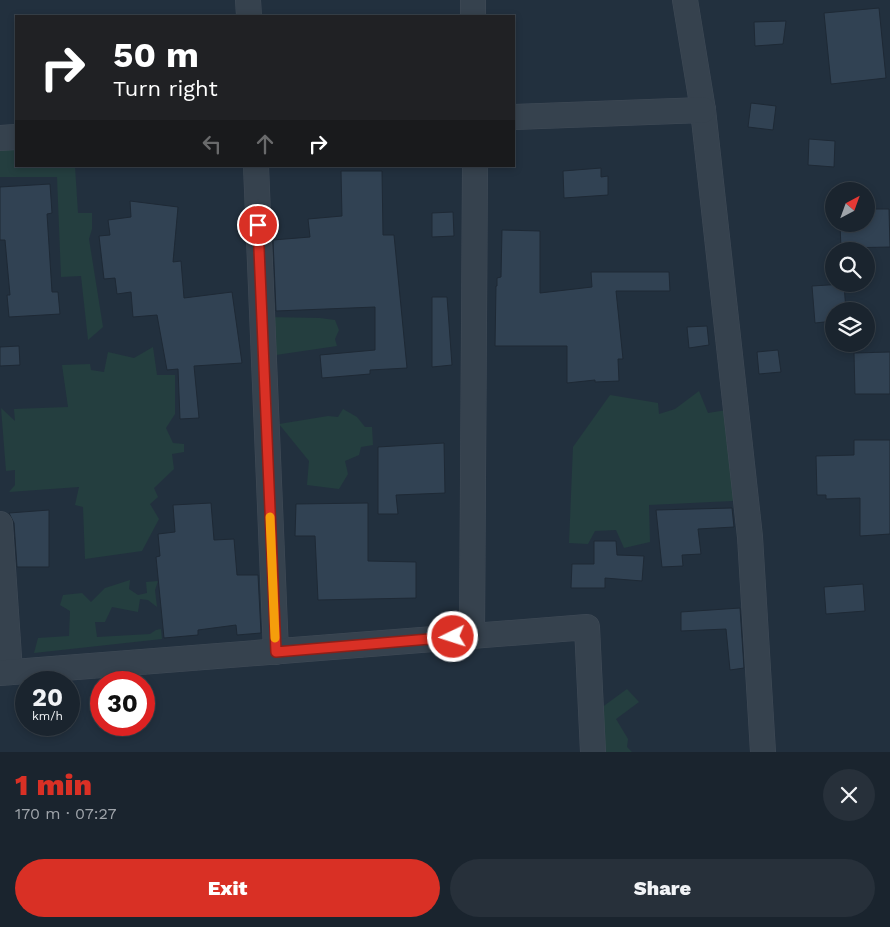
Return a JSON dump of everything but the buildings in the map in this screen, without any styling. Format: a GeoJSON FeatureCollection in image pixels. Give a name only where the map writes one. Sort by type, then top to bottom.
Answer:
{"type":"FeatureCollection","features":[{"type":"Feature","properties":{"kind":"street"},"geometry":{"type":"LineString","coordinates":[[248,0],[249,15]]}},
{"type":"Feature","properties":{"kind":"street"},"geometry":{"type":"LineString","coordinates":[[473,0],[473,15]]}},
{"type":"Feature","properties":{"kind":"street"},"geometry":{"type":"LineString","coordinates":[[685,0],[703,110],[750,537],[763,752]]}},
{"type":"Feature","properties":{"kind":"street"},"geometry":{"type":"LineString","coordinates":[[515,117],[703,110]]}},
{"type":"Feature","properties":{"kind":"street"},"geometry":{"type":"LineString","coordinates":[[0,138],[15,137]]}},
{"type":"Feature","properties":{"kind":"street"},"geometry":{"type":"LineString","coordinates":[[256,167],[276,652]]}},
{"type":"Feature","properties":{"kind":"street"},"geometry":{"type":"LineString","coordinates":[[472,636],[475,167]]}},
{"type":"Feature","properties":{"kind":"street"},"geometry":{"type":"LineString","coordinates":[[0,524],[5,673],[587,626],[593,752]]}},
{"type":"Feature","properties":{"kind":"green space"},"geometry":{"type":"Polygon","coordinates":[[[0,149],[15,149],[15,167],[75,167],[78,213],[92,213],[92,229],[89,239],[103,327],[88,340],[81,276],[61,277],[57,177],[0,177],[0,149]]]}},
{"type":"Feature","properties":{"kind":"green space"},"geometry":{"type":"Polygon","coordinates":[[[267,317],[335,320],[339,330],[335,339],[337,346],[269,356],[267,317]]]}},
{"type":"Feature","properties":{"kind":"green space"},"geometry":{"type":"Polygon","coordinates":[[[153,347],[157,375],[175,375],[175,414],[166,428],[173,443],[184,444],[184,452],[172,454],[174,469],[154,488],[158,497],[150,504],[159,519],[142,551],[85,559],[83,507],[75,505],[79,487],[9,492],[15,485],[15,470],[6,471],[1,408],[15,421],[14,409],[68,407],[62,365],[90,364],[91,370],[104,372],[108,352],[134,358],[153,347]]]}},
{"type":"Feature","properties":{"kind":"green space"},"geometry":{"type":"Polygon","coordinates":[[[699,391],[708,413],[745,407],[753,500],[649,505],[650,542],[624,548],[616,530],[595,531],[588,544],[569,543],[573,447],[610,395],[658,403],[659,414],[675,409],[699,391]]]}},
{"type":"Feature","properties":{"kind":"green space"},"geometry":{"type":"Polygon","coordinates":[[[343,409],[357,417],[365,427],[372,427],[373,445],[361,447],[359,455],[345,461],[348,474],[339,489],[307,485],[309,461],[279,424],[328,416],[338,417],[343,409]]]}},
{"type":"Feature","properties":{"kind":"green space"},"geometry":{"type":"Polygon","coordinates":[[[130,580],[129,589],[138,595],[147,593],[146,582],[158,581],[155,590],[157,607],[148,600],[140,599],[138,612],[112,607],[105,622],[95,622],[97,637],[150,634],[161,629],[162,639],[34,653],[38,638],[69,636],[70,611],[60,605],[63,595],[82,593],[91,602],[105,588],[130,580]]]}},
{"type":"Feature","properties":{"kind":"green space"},"geometry":{"type":"Polygon","coordinates":[[[627,689],[639,702],[616,719],[628,739],[627,747],[632,752],[604,752],[601,708],[627,689]]]}},
{"type":"Feature","properties":{"kind":"slow traffic"},"geometry":{"type":"LineString","coordinates":[[270,517],[275,638]]}},
{"type":"Feature","properties":{"kind":"route"},"geometry":{"type":"LineString","coordinates":[[258,225],[276,652],[453,637]]}}]}
